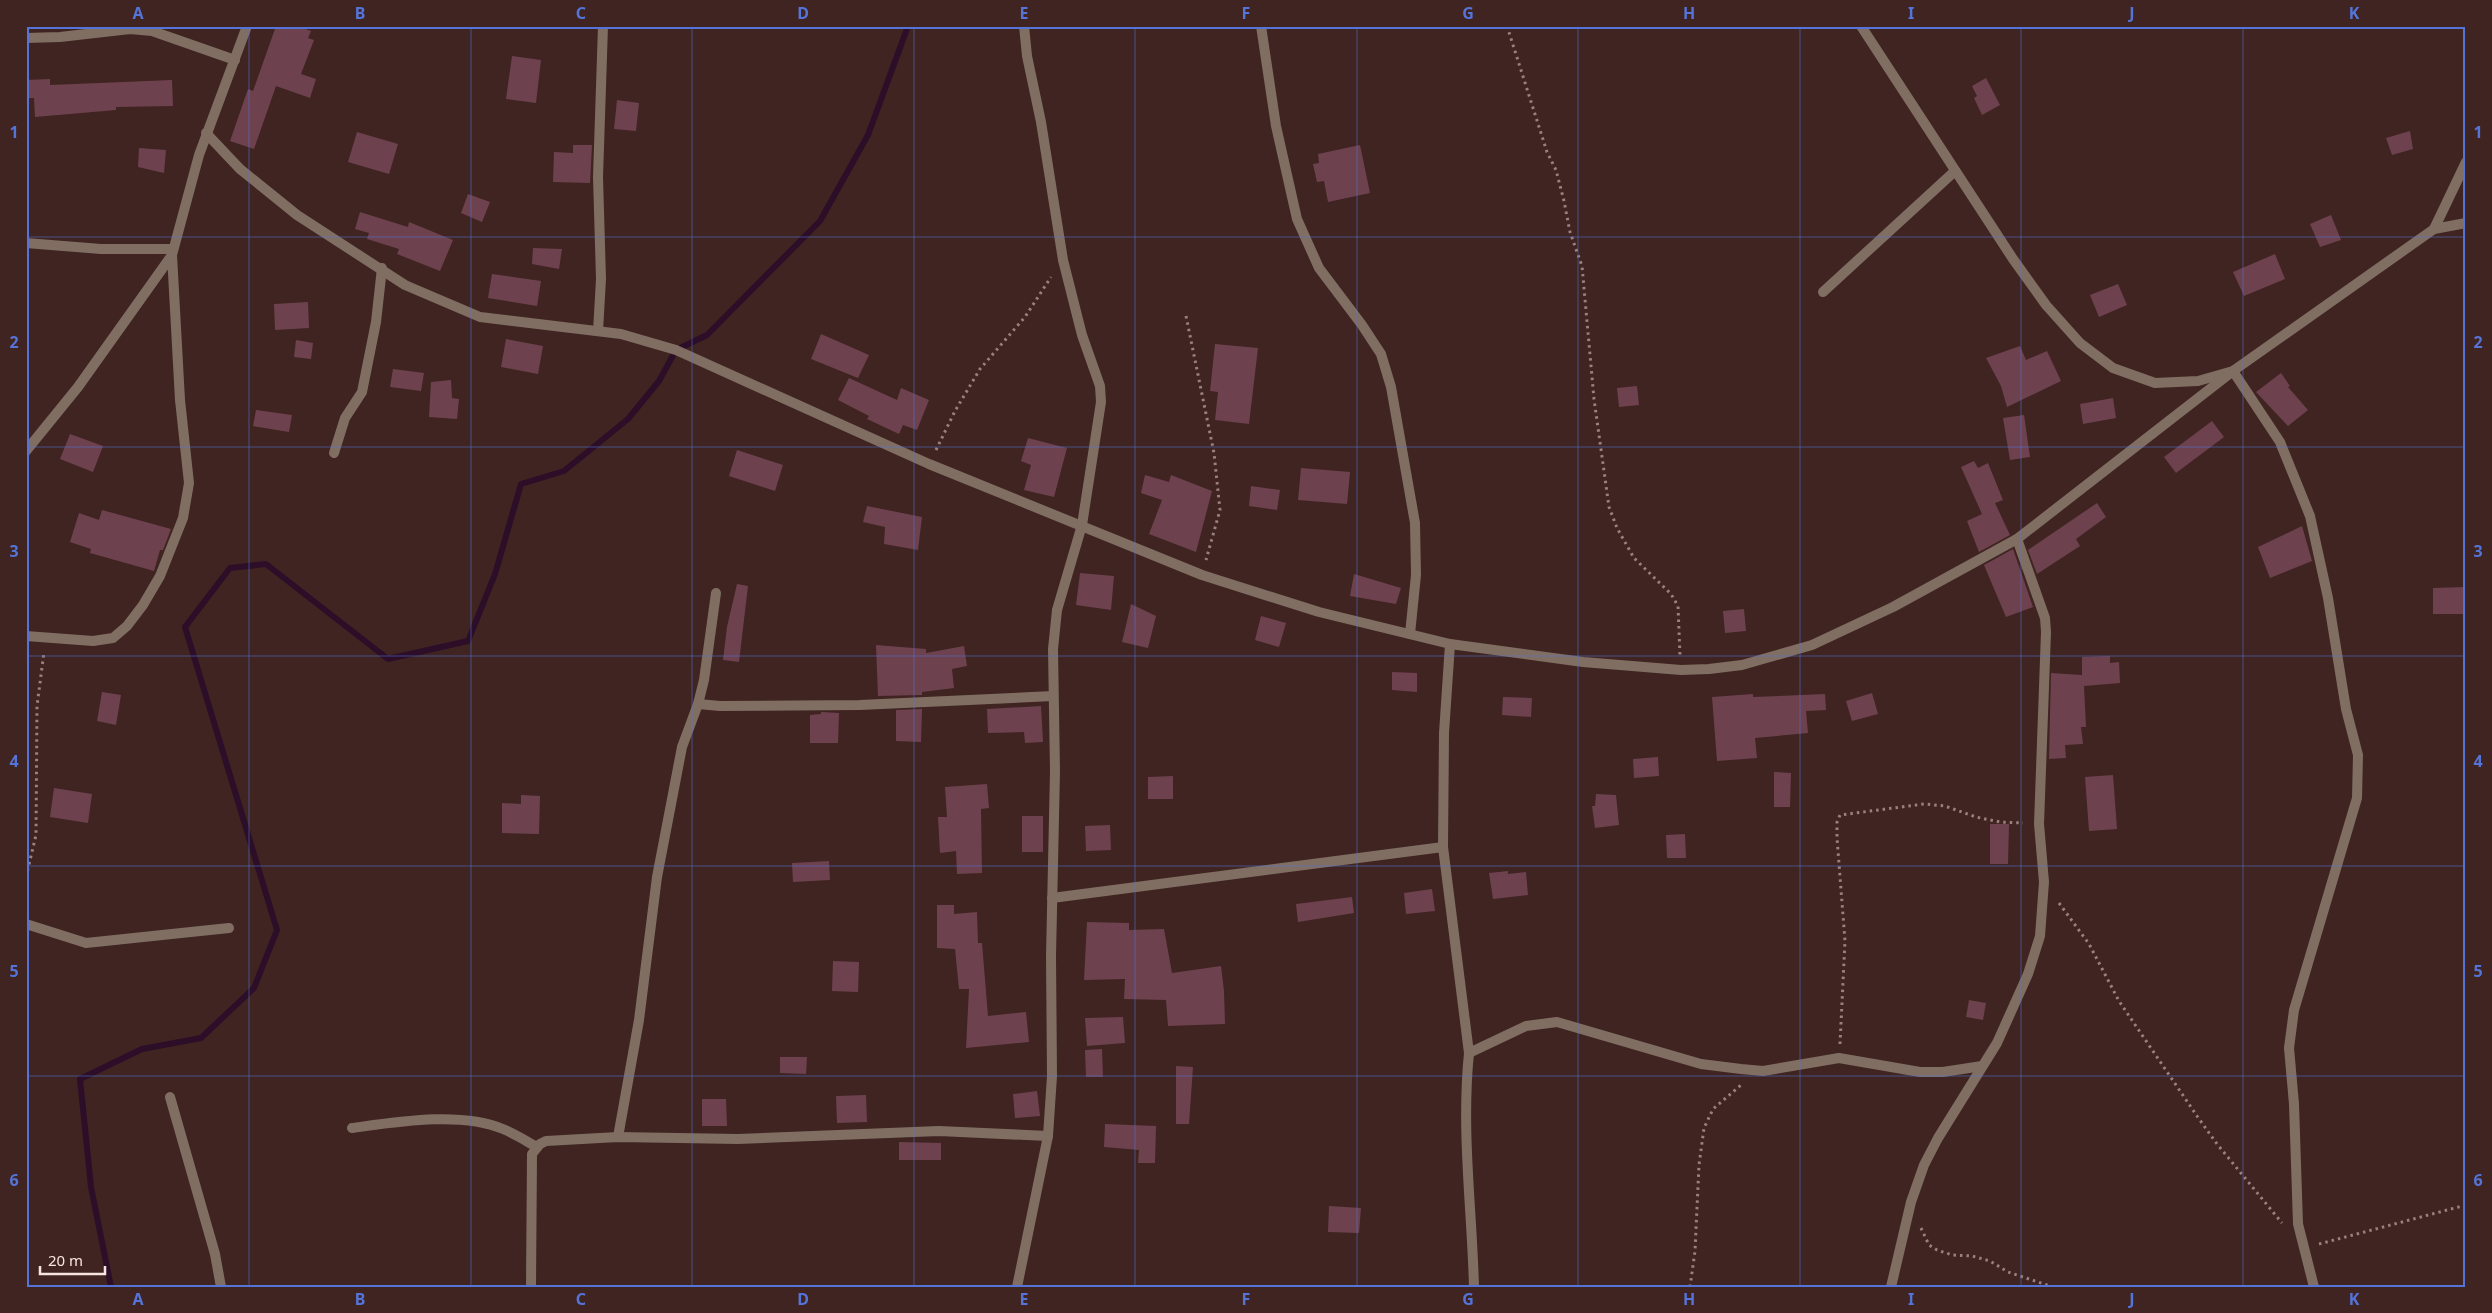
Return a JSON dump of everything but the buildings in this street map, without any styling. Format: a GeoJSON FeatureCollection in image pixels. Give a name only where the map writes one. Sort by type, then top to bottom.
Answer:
{"type":"FeatureCollection","features":[{"type":"Feature","properties":{"kind":"street"},"geometry":{"type":"LineString","coordinates":[[26,636],[92,641],[113,638],[127,626],[143,605],[160,576],[183,518],[189,483],[180,400],[173,252],[206,133],[247,26]]}},
{"type":"Feature","properties":{"kind":"street"},"geometry":{"type":"LineString","coordinates":[[598,331],[601,279],[598,177],[603,26]]}},
{"type":"Feature","properties":{"kind":"street"},"geometry":{"type":"LineString","coordinates":[[1017,1287],[1048,1136],[1052,1076],[1053,649],[1058,610],[1082,525],[1101,402],[1100,386],[1082,335],[1063,260],[1041,122],[1027,56],[1024,26]]}},
{"type":"Feature","properties":{"kind":"street"},"geometry":{"type":"LineString","coordinates":[[1261,26],[1276,126],[1297,219],[1319,268],[1362,324],[1381,354],[1391,387],[1415,523],[1416,575],[1410,634]]}},
{"type":"Feature","properties":{"kind":"street"},"geometry":{"type":"LineString","coordinates":[[1861,26],[2013,259],[2046,305],[2080,343],[2113,368],[2155,383],[2198,381],[2233,371]]}},
{"type":"Feature","properties":{"kind":"street"},"geometry":{"type":"LineString","coordinates":[[26,38],[60,37],[130,29],[152,31],[235,60]]}},
{"type":"Feature","properties":{"kind":"street"},"geometry":{"type":"LineString","coordinates":[[206,133],[240,169],[297,215],[405,284],[480,317],[598,331],[645,340],[676,350],[929,464],[1202,575],[1319,612],[1450,644],[1583,662],[1681,670],[1742,665],[1812,645],[1892,607],[2016,539],[2233,371],[2434,228],[2466,223]]}},
{"type":"Feature","properties":{"kind":"street"},"geometry":{"type":"LineString","coordinates":[[2434,228],[2466,162]]}},
{"type":"Feature","properties":{"kind":"street"},"geometry":{"type":"LineString","coordinates":[[1823,292],[1955,171]]}},
{"type":"Feature","properties":{"kind":"street"},"geometry":{"type":"LineString","coordinates":[[26,243],[173,252]]}},
{"type":"Feature","properties":{"kind":"street"},"geometry":{"type":"LineString","coordinates":[[26,451],[78,386],[173,252]]}},
{"type":"Feature","properties":{"kind":"street"},"geometry":{"type":"LineString","coordinates":[[334,453],[345,418],[362,392],[376,322],[382,268]]}},
{"type":"Feature","properties":{"kind":"street"},"geometry":{"type":"LineString","coordinates":[[2233,371],[2280,442],[2310,516],[2328,598],[2346,709],[2358,755],[2357,798],[2294,1010],[2290,1048],[2298,1224],[2314,1287]]}},
{"type":"Feature","properties":{"kind":"street"},"geometry":{"type":"LineString","coordinates":[[1891,1287],[1911,1202],[1928,1158],[1997,1043],[2028,974],[2040,936],[2044,882],[2039,824],[2045,625],[2016,539]]}},
{"type":"Feature","properties":{"kind":"street"},"geometry":{"type":"LineString","coordinates":[[618,1137],[639,1020],[658,877],[682,747],[698,704],[704,680],[716,593]]}},
{"type":"Feature","properties":{"kind":"street"},"geometry":{"type":"LineString","coordinates":[[1450,644],[1444,733],[1443,847],[1469,1053],[1466,1082],[1467,1151],[1474,1287]]}},
{"type":"Feature","properties":{"kind":"street"},"geometry":{"type":"LineString","coordinates":[[698,704],[720,706],[860,705],[1053,696]]}},
{"type":"Feature","properties":{"kind":"street"},"geometry":{"type":"LineString","coordinates":[[1052,898],[1443,847]]}},
{"type":"Feature","properties":{"kind":"street"},"geometry":{"type":"LineString","coordinates":[[26,924],[42,931],[86,943],[229,928]]}},
{"type":"Feature","properties":{"kind":"street"},"geometry":{"type":"LineString","coordinates":[[1469,1053],[1526,1026],[1543,1022],[1557,1022],[1701,1064],[1763,1071],[1839,1058],[1920,1072],[1943,1072],[1982,1066]]}},
{"type":"Feature","properties":{"kind":"street"},"geometry":{"type":"LineString","coordinates":[[170,1097],[215,1254],[221,1287]]}},
{"type":"Feature","properties":{"kind":"street"},"geometry":{"type":"LineString","coordinates":[[352,1128],[395,1122],[469,1122],[502,1129],[537,1147]]}},
{"type":"Feature","properties":{"kind":"street"},"geometry":{"type":"LineString","coordinates":[[531,1287],[532,1154],[537,1147],[546,1141],[618,1137],[738,1139],[938,1131],[1048,1136]]}},
{"type":"Feature","properties":{"kind":"path"},"geometry":{"type":"LineString","coordinates":[[1506,26],[1548,152],[1556,170],[1570,232],[1582,266],[1594,399],[1609,507],[1617,528],[1634,558],[1671,594],[1678,606],[1681,670]]}},
{"type":"Feature","properties":{"kind":"path"},"geometry":{"type":"LineString","coordinates":[[929,464],[955,411],[980,369],[1025,316],[1063,260]]}},
{"type":"Feature","properties":{"kind":"path"},"geometry":{"type":"LineString","coordinates":[[1186,316],[1214,453],[1220,510],[1202,575]]}},
{"type":"Feature","properties":{"kind":"path"},"geometry":{"type":"LineString","coordinates":[[26,877],[36,835],[37,706],[46,639]]}},
{"type":"Feature","properties":{"kind":"path"},"geometry":{"type":"LineString","coordinates":[[1839,1058],[1845,941],[1837,838],[1837,822],[1840,815],[1924,804],[1945,806],[1976,817],[2000,822],[2039,824]]}},
{"type":"Feature","properties":{"kind":"path"},"geometry":{"type":"LineString","coordinates":[[2044,882],[2089,944],[2120,1000],[2202,1123],[2285,1226]]}},
{"type":"Feature","properties":{"kind":"path"},"geometry":{"type":"LineString","coordinates":[[1690,1287],[1695,1251],[1699,1166],[1704,1128],[1713,1109],[1723,1098],[1763,1071]]}},
{"type":"Feature","properties":{"kind":"path"},"geometry":{"type":"LineString","coordinates":[[1911,1202],[1924,1236],[1937,1250],[1952,1255],[1972,1256],[1990,1261],[2008,1272],[2053,1287]]}},
{"type":"Feature","properties":{"kind":"path"},"geometry":{"type":"LineString","coordinates":[[2303,1248],[2466,1205]]}},
{"type":"Feature","properties":{"kind":"waterway"},"geometry":{"type":"LineString","coordinates":[[111,1287],[91,1187],[80,1079],[142,1049],[201,1038],[254,988],[277,930],[185,627],[230,568],[266,564],[388,659],[468,641],[495,574],[521,484],[564,471],[628,419],[659,381],[676,350],[707,335],[820,221],[868,135],[908,26]]}}]}
